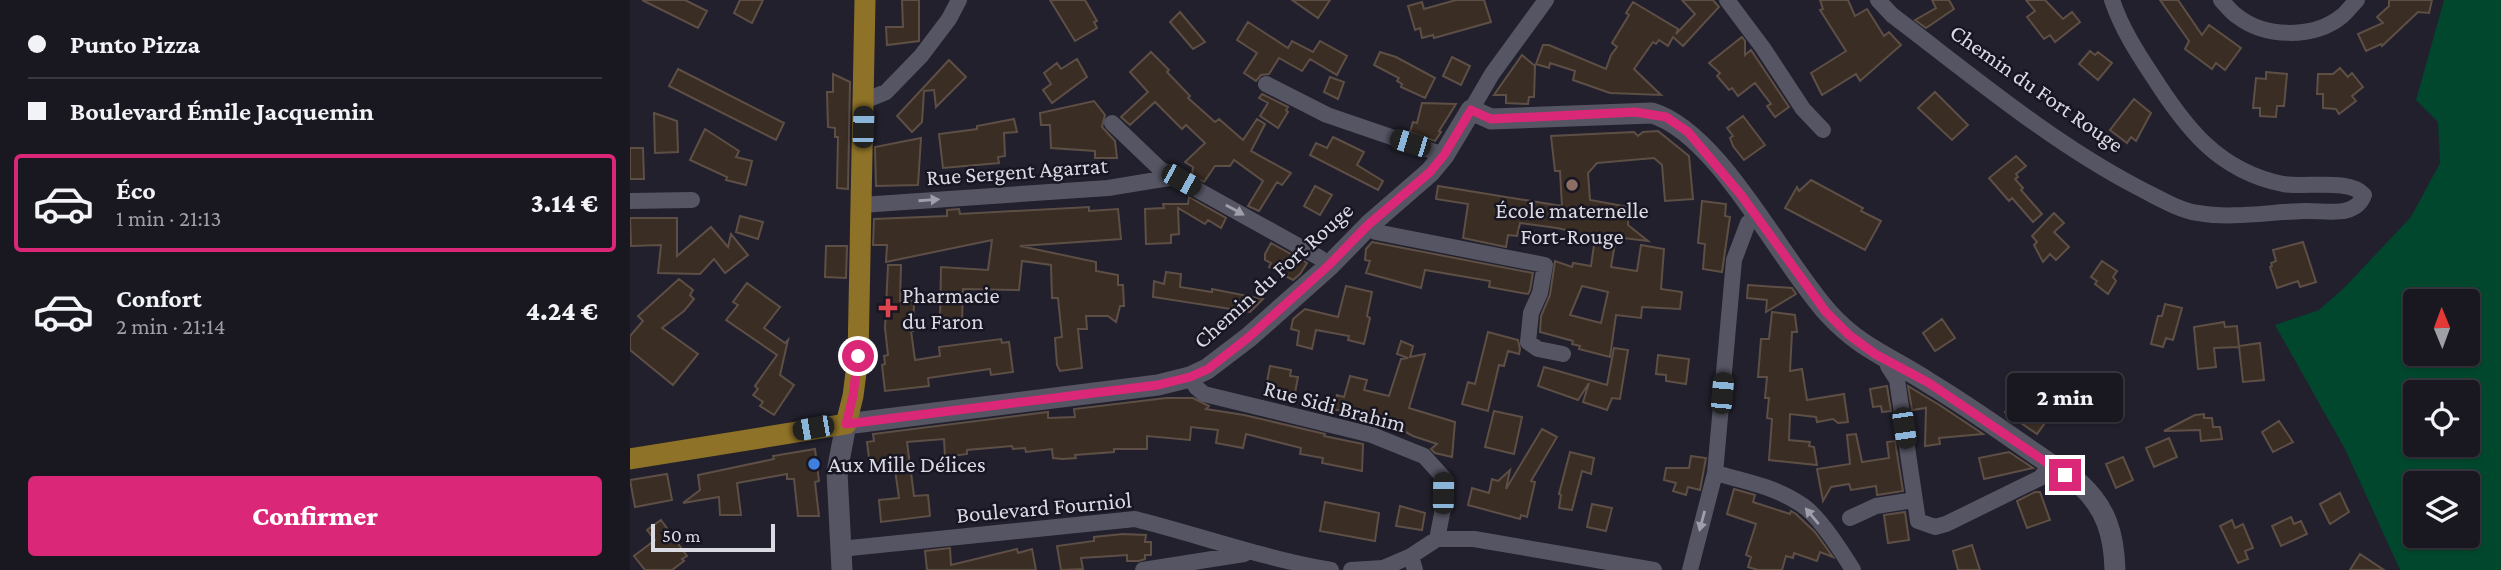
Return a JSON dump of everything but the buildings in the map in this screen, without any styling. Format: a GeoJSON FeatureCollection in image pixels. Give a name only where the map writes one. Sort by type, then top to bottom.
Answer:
{"type":"FeatureCollection","features":[{"type":"Feature","properties":{"kind":"main road"},"geometry":{"type":"LineString","coordinates":[[841,560],[838,472],[858,356],[865,0]]}},
{"type":"Feature","properties":{"kind":"main road"},"geometry":{"type":"LineString","coordinates":[[1471,110],[1491,119],[1635,112],[1666,117],[1688,132],[1757,216],[1826,312],[1849,335],[1875,354],[1929,383],[2080,484],[2094,497],[2104,512],[2113,542],[2115,570]]}},
{"type":"Feature","properties":{"kind":"main road","name":"Chemin du Fort Rouge"},"geometry":{"type":"LineString","coordinates":[[846,424],[1158,385],[1190,377],[1208,369],[1249,337],[1329,265],[1368,225],[1430,172],[1444,155],[1471,110]]}},
{"type":"Feature","properties":{"kind":"main road"},"geometry":{"type":"LineString","coordinates":[[630,458],[846,424]]}},
{"type":"Feature","properties":{"kind":"street"},"geometry":{"type":"LineString","coordinates":[[864,101],[886,92],[921,56],[949,19],[959,0]]}},
{"type":"Feature","properties":{"kind":"street","name":"Chemin du Fort Rouge"},"geometry":{"type":"LineString","coordinates":[[1471,110],[1492,74],[1546,0]]}},
{"type":"Feature","properties":{"kind":"street"},"geometry":{"type":"LineString","coordinates":[[1727,0],[1803,109],[1824,130]]}},
{"type":"Feature","properties":{"kind":"street","name":"Chemin du Fort Rouge"},"geometry":{"type":"LineString","coordinates":[[1878,0],[1892,15],[2072,149],[2161,200],[2196,213],[2233,215],[2339,212],[2355,210],[2361,204],[2364,195],[2360,190],[2349,186],[2311,187],[2283,184],[2254,176],[2215,154],[2190,130],[2173,108],[2135,50],[2112,0]]}},
{"type":"Feature","properties":{"kind":"street"},"geometry":{"type":"LineString","coordinates":[[2221,0],[2237,17],[2261,29],[2288,33],[2313,31],[2340,18],[2357,0]]}},
{"type":"Feature","properties":{"kind":"street"},"geometry":{"type":"LineString","coordinates":[[1266,84],[1326,115],[1444,155]]}},
{"type":"Feature","properties":{"kind":"street"},"geometry":{"type":"LineString","coordinates":[[1112,123],[1160,169],[1321,258],[1329,265]]}},
{"type":"Feature","properties":{"kind":"street","name":"Rue Sergent Agarrat"},"geometry":{"type":"LineString","coordinates":[[861,205],[1108,188],[1175,177]]}},
{"type":"Feature","properties":{"kind":"street"},"geometry":{"type":"LineString","coordinates":[[630,201],[692,200]]}},
{"type":"Feature","properties":{"kind":"street"},"geometry":{"type":"LineString","coordinates":[[1689,570],[1715,473],[1734,260],[1748,223],[1757,216]]}},
{"type":"Feature","properties":{"kind":"street"},"geometry":{"type":"LineString","coordinates":[[1368,225],[1376,232],[1545,265],[1540,293],[1531,313],[1528,342],[1538,349],[1563,354]]}},
{"type":"Feature","properties":{"kind":"street"},"geometry":{"type":"LineString","coordinates":[[1889,360],[1888,366],[1897,380],[1918,521],[1935,527],[1987,506],[2040,478],[2050,465]]}},
{"type":"Feature","properties":{"kind":"street","name":"Rue Sidi Brahim"},"geometry":{"type":"LineString","coordinates":[[1190,377],[1204,394],[1372,435],[1424,456],[1443,477],[1443,509],[1437,539]]}},
{"type":"Feature","properties":{"kind":"street"},"geometry":{"type":"LineString","coordinates":[[1715,473],[1773,489],[1805,506],[1838,546],[1853,570]]}},
{"type":"Feature","properties":{"kind":"street"},"geometry":{"type":"LineString","coordinates":[[1850,518],[1877,506],[1914,500]]}},
{"type":"Feature","properties":{"kind":"street","name":"Boulevard Fourniol"},"geometry":{"type":"LineString","coordinates":[[841,560],[1135,519],[1249,553],[1331,570]]}},
{"type":"Feature","properties":{"kind":"street"},"geometry":{"type":"LineString","coordinates":[[1351,570],[1413,563],[1437,539],[1474,539],[1654,570]]}},
{"type":"Feature","properties":{"kind":"street"},"geometry":{"type":"LineString","coordinates":[[1143,570],[1249,553]]}},
{"type":"Feature","properties":{"kind":"green space"},"geometry":{"type":"Polygon","coordinates":[[[2444,0],[2501,0],[2501,570],[2400,570],[2345,449],[2275,325],[2319,310],[2344,288],[2411,217],[2440,163],[2438,122],[2416,100],[2444,0]]]}},
{"type":"Feature","properties":{"kind":"place","name":"École maternelle Fort-Rouge"},"geometry":{"type":"Point","coordinates":[1572,185]}},
{"type":"Feature","properties":{"kind":"place","name":"Pharmacie du Faron"},"geometry":{"type":"Point","coordinates":[888,308]}},
{"type":"Feature","properties":{"kind":"place","name":"Aux Mille Délices"},"geometry":{"type":"Point","coordinates":[814,464]}},
{"type":"Feature","properties":{"kind":"route"},"geometry":{"type":"LineString","coordinates":[[858,356],[846,424],[1158,385],[1190,377],[1208,369],[1249,337],[1329,265],[1368,225],[1430,172],[1444,155],[1471,110],[1491,119],[1652,113],[1666,117],[1688,132],[1757,216],[1826,312],[1849,335],[1875,354],[1929,383],[2065,475]]}}]}
